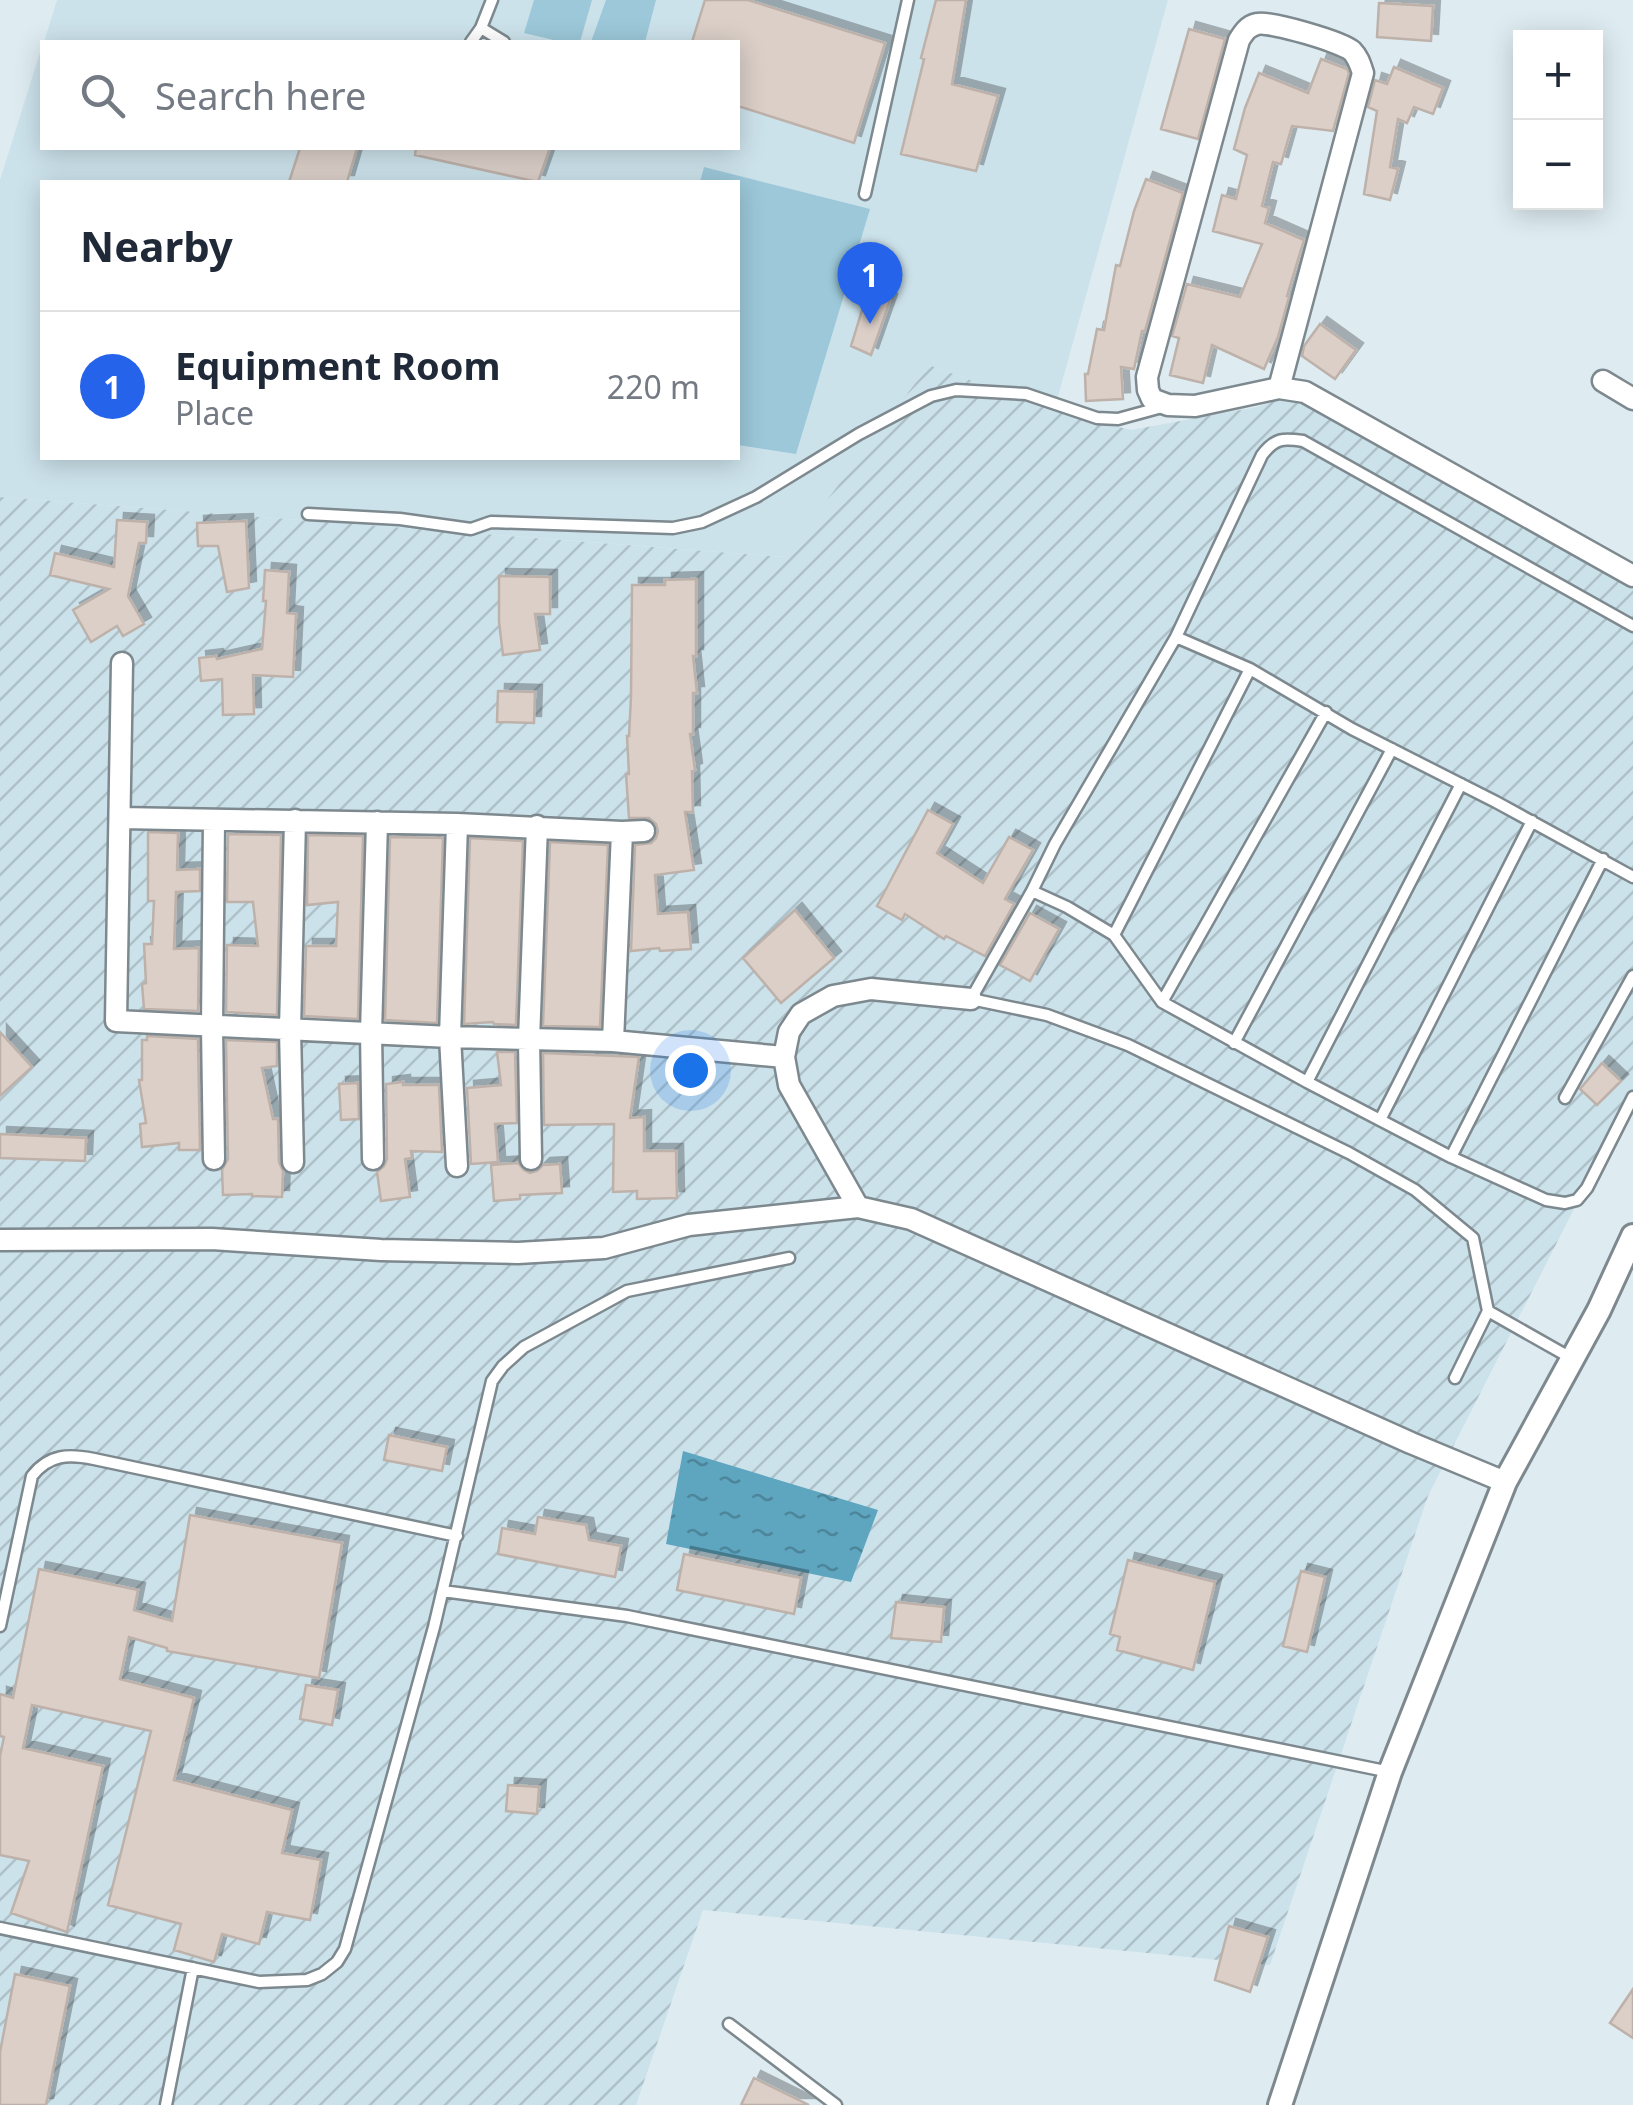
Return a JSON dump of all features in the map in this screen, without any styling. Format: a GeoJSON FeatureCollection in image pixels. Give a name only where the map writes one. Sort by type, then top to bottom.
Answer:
{"type":"FeatureCollection","features":[{"type":"Feature","properties":{"kind":"street"},"geometry":{"type":"LineString","coordinates":[[1278,388],[1363,72],[1348,48],[1260,22],[1247,28],[1240,40],[1148,377],[1152,399],[1168,405],[1196,406],[1278,388],[1304,392],[1633,576]]}},
{"type":"Feature","properties":{"kind":"street"},"geometry":{"type":"LineString","coordinates":[[1602,381],[1633,399]]}},
{"type":"Feature","properties":{"kind":"street"},"geometry":{"type":"LineString","coordinates":[[122,664],[116,1021],[450,1037],[613,1040],[784,1056]]}},
{"type":"Feature","properties":{"kind":"street"},"geometry":{"type":"LineString","coordinates":[[121,818],[644,831]]}},
{"type":"Feature","properties":{"kind":"street"},"geometry":{"type":"LineString","coordinates":[[293,1162],[290,1030],[296,820]]}},
{"type":"Feature","properties":{"kind":"street"},"geometry":{"type":"LineString","coordinates":[[214,821],[214,1159]]}},
{"type":"Feature","properties":{"kind":"street"},"geometry":{"type":"LineString","coordinates":[[373,1159],[371,1033],[377,822]]}},
{"type":"Feature","properties":{"kind":"street"},"geometry":{"type":"LineString","coordinates":[[456,1166],[450,1037],[457,824]]}},
{"type":"Feature","properties":{"kind":"street"},"geometry":{"type":"LineString","coordinates":[[532,1159],[529,1040],[537,826]]}},
{"type":"Feature","properties":{"kind":"street"},"geometry":{"type":"LineString","coordinates":[[613,1040],[622,832]]}},
{"type":"Feature","properties":{"kind":"street"},"geometry":{"type":"LineString","coordinates":[[858,1207],[790,1086],[784,1056],[789,1032],[801,1014],[834,996],[870,989],[971,1000]]}},
{"type":"Feature","properties":{"kind":"street"},"geometry":{"type":"LineString","coordinates":[[0,1240],[212,1239],[381,1250],[518,1253],[604,1248],[688,1225],[858,1207],[911,1219],[1411,1444],[1505,1482]]}},
{"type":"Feature","properties":{"kind":"street"},"geometry":{"type":"LineString","coordinates":[[1280,2105],[1390,1772],[1505,1482],[1599,1310],[1633,1236]]}},
{"type":"Feature","properties":{"kind":"lane"},"geometry":{"type":"LineString","coordinates":[[472,40],[492,0]]}},
{"type":"Feature","properties":{"kind":"lane"},"geometry":{"type":"LineString","coordinates":[[866,194],[908,0]]}},
{"type":"Feature","properties":{"kind":"lane"},"geometry":{"type":"LineString","coordinates":[[481,28],[501,40]]}},
{"type":"Feature","properties":{"kind":"lane"},"geometry":{"type":"LineString","coordinates":[[308,514],[400,519],[471,530],[491,522],[673,528],[702,522],[756,497],[858,434],[931,396],[956,390],[1026,394],[1097,418],[1118,419],[1168,405]]}},
{"type":"Feature","properties":{"kind":"lane"},"geometry":{"type":"LineString","coordinates":[[1455,1378],[1488,1312],[1473,1238],[1415,1190],[1349,1153],[1128,1045],[1047,1015],[971,1000],[1176,636],[1271,443],[1287,438],[1303,441],[1633,626]]}},
{"type":"Feature","properties":{"kind":"lane"},"geometry":{"type":"LineString","coordinates":[[1176,636],[1250,669],[1633,877]]}},
{"type":"Feature","properties":{"kind":"lane"},"geometry":{"type":"LineString","coordinates":[[1114,935],[1250,669]]}},
{"type":"Feature","properties":{"kind":"lane"},"geometry":{"type":"LineString","coordinates":[[1162,1002],[1326,712]]}},
{"type":"Feature","properties":{"kind":"lane"},"geometry":{"type":"LineString","coordinates":[[1234,1043],[1392,749]]}},
{"type":"Feature","properties":{"kind":"lane"},"geometry":{"type":"LineString","coordinates":[[1307,1082],[1461,784]]}},
{"type":"Feature","properties":{"kind":"lane"},"geometry":{"type":"LineString","coordinates":[[1380,1120],[1532,821]]}},
{"type":"Feature","properties":{"kind":"lane"},"geometry":{"type":"LineString","coordinates":[[1451,1157],[1603,860]]}},
{"type":"Feature","properties":{"kind":"lane"},"geometry":{"type":"LineString","coordinates":[[1032,891],[1114,935],[1162,1002],[1451,1157],[1546,1200],[1576,1200],[1587,1188],[1633,1096]]}},
{"type":"Feature","properties":{"kind":"lane"},"geometry":{"type":"LineString","coordinates":[[1565,1098],[1633,976]]}},
{"type":"Feature","properties":{"kind":"lane"},"geometry":{"type":"LineString","coordinates":[[0,1928],[259,1982],[307,1980],[337,1962],[345,1948],[443,1591],[492,1381],[524,1347],[628,1291],[789,1258]]}},
{"type":"Feature","properties":{"kind":"lane"},"geometry":{"type":"LineString","coordinates":[[1488,1312],[1572,1359]]}},
{"type":"Feature","properties":{"kind":"lane"},"geometry":{"type":"LineString","coordinates":[[0,1626],[32,1476],[40,1466],[60,1456],[94,1459],[457,1536]]}},
{"type":"Feature","properties":{"kind":"lane"},"geometry":{"type":"LineString","coordinates":[[443,1591],[627,1616],[1390,1772]]}},
{"type":"Feature","properties":{"kind":"lane"},"geometry":{"type":"LineString","coordinates":[[166,2105],[193,1968]]}},
{"type":"Feature","properties":{"kind":"lane"},"geometry":{"type":"LineString","coordinates":[[729,2024],[836,2105]]}},
{"type":"Feature","properties":{"kind":"shaded area"},"geometry":{"type":"Polygon","coordinates":[[[57,0],[1168,0],[1054,411],[929,365],[785,557],[0,497],[0,180],[40,52],[40,150],[740,150],[740,40],[45,40],[57,0]]]}},
{"type":"Feature","properties":{"kind":"shaded area"},"geometry":{"type":"Polygon","coordinates":[[[534,0],[592,0],[581,40],[554,40],[524,33],[534,0]]]}},
{"type":"Feature","properties":{"kind":"shaded area"},"geometry":{"type":"Polygon","coordinates":[[[606,0],[656,0],[646,40],[592,40],[606,0]]]}},
{"type":"Feature","properties":{"kind":"shaded area"},"geometry":{"type":"Polygon","coordinates":[[[704,167],[870,209],[796,454],[740,445],[740,180],[701,180],[704,167]]]}},
{"type":"Feature","properties":{"kind":"shaded area"},"geometry":{"type":"Polygon","coordinates":[[[929,365],[1054,411],[1131,430],[1257,407],[1291,394],[1633,568],[1633,1093],[1428,1496],[1270,1965],[703,1910],[636,2105],[0,2105],[0,497],[784,557],[929,365]]]}},
{"type":"Feature","properties":{"kind":"water"},"geometry":{"type":"Polygon","coordinates":[[[683,1451],[878,1510],[851,1582],[666,1544],[683,1451]]]}},
{"type":"Feature","properties":{"kind":"building"},"geometry":{"type":"Polygon","coordinates":[[[705,0],[748,0],[885,43],[854,143],[740,107],[740,40],[693,40],[705,0]]]}},
{"type":"Feature","properties":{"kind":"building"},"geometry":{"type":"Polygon","coordinates":[[[936,0],[966,0],[952,84],[998,96],[976,171],[901,154],[936,0]]]}},
{"type":"Feature","properties":{"kind":"building"},"geometry":{"type":"Polygon","coordinates":[[[1379,3],[1433,6],[1431,41],[1377,37],[1379,3]]]}},
{"type":"Feature","properties":{"kind":"building"},"geometry":{"type":"Polygon","coordinates":[[[1189,29],[1225,39],[1198,139],[1161,129],[1189,29]]]}},
{"type":"Feature","properties":{"kind":"building"},"geometry":{"type":"Polygon","coordinates":[[[1321,59],[1349,73],[1333,131],[1292,126],[1281,164],[1273,162],[1262,206],[1269,208],[1265,223],[1304,240],[1278,337],[1264,369],[1212,345],[1203,383],[1170,375],[1179,338],[1172,336],[1187,284],[1240,297],[1262,244],[1213,231],[1222,195],[1236,199],[1247,155],[1234,149],[1259,73],[1308,93],[1321,59]]]}},
{"type":"Feature","properties":{"kind":"building"},"geometry":{"type":"Polygon","coordinates":[[[1394,67],[1443,88],[1433,114],[1414,107],[1407,123],[1398,119],[1390,167],[1398,169],[1390,200],[1364,194],[1377,111],[1368,107],[1375,80],[1387,84],[1394,67]]]}},
{"type":"Feature","properties":{"kind":"building"},"geometry":{"type":"Polygon","coordinates":[[[299,150],[356,150],[348,180],[290,180],[299,150]]]}},
{"type":"Feature","properties":{"kind":"building"},"geometry":{"type":"Polygon","coordinates":[[[416,150],[549,150],[539,180],[415,155],[416,150]]]}},
{"type":"Feature","properties":{"kind":"building"},"geometry":{"type":"Polygon","coordinates":[[[1146,179],[1183,193],[1134,369],[1121,367],[1123,399],[1086,401],[1085,374],[1097,329],[1104,330],[1116,265],[1120,266],[1146,179]]]}},
{"type":"Feature","properties":{"kind":"building"},"geometry":{"type":"Polygon","coordinates":[[[867,294],[890,301],[871,355],[851,346],[867,294]]]}},
{"type":"Feature","properties":{"kind":"building"},"geometry":{"type":"Polygon","coordinates":[[[1320,324],[1356,350],[1335,379],[1302,356],[1304,346],[1320,324]]]}},
{"type":"Feature","properties":{"kind":"building"},"geometry":{"type":"Polygon","coordinates":[[[117,520],[147,522],[146,543],[139,543],[128,596],[144,624],[123,636],[117,626],[91,642],[73,610],[109,589],[50,575],[55,553],[114,567],[117,520]]]}},
{"type":"Feature","properties":{"kind":"building"},"geometry":{"type":"Polygon","coordinates":[[[246,521],[249,588],[227,592],[218,546],[198,546],[197,523],[246,521]]]}},
{"type":"Feature","properties":{"kind":"building"},"geometry":{"type":"Polygon","coordinates":[[[265,570],[289,572],[287,613],[296,614],[293,677],[253,675],[254,714],[223,715],[222,679],[201,681],[199,658],[217,659],[262,649],[265,570]]]}},
{"type":"Feature","properties":{"kind":"building"},"geometry":{"type":"Polygon","coordinates":[[[499,576],[550,577],[550,614],[535,614],[540,650],[503,655],[499,576]]]}},
{"type":"Feature","properties":{"kind":"building"},"geometry":{"type":"Polygon","coordinates":[[[696,579],[693,656],[697,693],[693,693],[690,734],[695,770],[693,812],[685,812],[694,870],[655,875],[658,914],[688,912],[691,949],[631,951],[635,845],[651,843],[658,831],[649,818],[629,818],[626,774],[632,585],[665,585],[665,580],[696,579]]]}},
{"type":"Feature","properties":{"kind":"building"},"geometry":{"type":"Polygon","coordinates":[[[498,691],[535,692],[534,723],[497,722],[498,691]]]}},
{"type":"Feature","properties":{"kind":"building"},"geometry":{"type":"Polygon","coordinates":[[[928,810],[953,824],[937,853],[983,883],[1009,837],[1033,850],[1005,899],[1014,904],[985,956],[946,936],[944,939],[905,914],[902,920],[877,906],[928,810]]]}},
{"type":"Feature","properties":{"kind":"building"},"geometry":{"type":"Polygon","coordinates":[[[148,832],[178,833],[177,870],[200,869],[200,891],[176,892],[174,949],[199,948],[198,1011],[144,1009],[144,944],[152,944],[154,901],[148,901],[148,832]]]}},
{"type":"Feature","properties":{"kind":"building"},"geometry":{"type":"Polygon","coordinates":[[[228,834],[281,835],[277,1015],[226,1012],[227,945],[258,946],[253,902],[227,902],[228,834]]]}},
{"type":"Feature","properties":{"kind":"building"},"geometry":{"type":"Polygon","coordinates":[[[308,835],[363,836],[358,1019],[304,1016],[306,946],[336,946],[338,902],[307,905],[308,835]]]}},
{"type":"Feature","properties":{"kind":"building"},"geometry":{"type":"Polygon","coordinates":[[[390,837],[443,838],[437,1023],[385,1020],[390,837]]]}},
{"type":"Feature","properties":{"kind":"building"},"geometry":{"type":"Polygon","coordinates":[[[470,838],[523,841],[516,1025],[464,1024],[470,838]]]}},
{"type":"Feature","properties":{"kind":"building"},"geometry":{"type":"Polygon","coordinates":[[[550,842],[608,845],[600,1027],[543,1026],[550,842]]]}},
{"type":"Feature","properties":{"kind":"building"},"geometry":{"type":"Polygon","coordinates":[[[795,910],[834,958],[781,1003],[743,958],[795,910]]]}},
{"type":"Feature","properties":{"kind":"building"},"geometry":{"type":"Polygon","coordinates":[[[1030,913],[1059,929],[1030,981],[1000,965],[1030,913]]]}},
{"type":"Feature","properties":{"kind":"building"},"geometry":{"type":"Polygon","coordinates":[[[0,1032],[32,1067],[0,1096],[0,1032]]]}},
{"type":"Feature","properties":{"kind":"building"},"geometry":{"type":"Polygon","coordinates":[[[147,1036],[198,1039],[200,1150],[179,1150],[179,1143],[142,1147],[140,1124],[146,1123],[139,1080],[142,1040],[147,1040],[147,1036]]]}},
{"type":"Feature","properties":{"kind":"building"},"geometry":{"type":"Polygon","coordinates":[[[226,1040],[277,1042],[277,1066],[262,1068],[273,1119],[278,1119],[282,1197],[223,1195],[222,1170],[228,1159],[226,1040]]]}},
{"type":"Feature","properties":{"kind":"building"},"geometry":{"type":"Polygon","coordinates":[[[497,1052],[515,1052],[517,1123],[495,1124],[498,1162],[471,1164],[467,1088],[501,1085],[497,1052]]]}},
{"type":"Feature","properties":{"kind":"building"},"geometry":{"type":"Polygon","coordinates":[[[543,1053],[639,1057],[630,1118],[644,1117],[644,1151],[676,1151],[677,1198],[637,1199],[637,1191],[613,1192],[614,1124],[544,1125],[543,1053]]]}},
{"type":"Feature","properties":{"kind":"building"},"geometry":{"type":"Polygon","coordinates":[[[1602,1063],[1621,1081],[1597,1105],[1580,1089],[1602,1063]]]}},
{"type":"Feature","properties":{"kind":"building"},"geometry":{"type":"Polygon","coordinates":[[[358,1083],[359,1119],[341,1120],[339,1084],[358,1083]]]}},
{"type":"Feature","properties":{"kind":"building"},"geometry":{"type":"Polygon","coordinates":[[[386,1084],[439,1085],[442,1152],[411,1151],[412,1158],[405,1159],[410,1197],[381,1201],[377,1172],[387,1159],[386,1084]]]}},
{"type":"Feature","properties":{"kind":"building"},"geometry":{"type":"Polygon","coordinates":[[[0,1134],[86,1138],[85,1161],[0,1158],[0,1134]]]}},
{"type":"Feature","properties":{"kind":"building"},"geometry":{"type":"Polygon","coordinates":[[[518,1163],[530,1173],[543,1165],[560,1164],[562,1193],[494,1201],[491,1165],[518,1163]]]}},
{"type":"Feature","properties":{"kind":"building"},"geometry":{"type":"Polygon","coordinates":[[[389,1435],[447,1447],[442,1471],[384,1460],[389,1435]]]}},
{"type":"Feature","properties":{"kind":"building"},"geometry":{"type":"Polygon","coordinates":[[[190,1515],[342,1543],[319,1678],[167,1651],[129,1637],[120,1679],[194,1698],[174,1780],[292,1810],[282,1853],[321,1860],[310,1920],[267,1912],[259,1944],[222,1934],[214,1962],[174,1950],[181,1924],[108,1905],[151,1731],[32,1705],[23,1748],[103,1766],[67,1932],[11,1913],[29,1861],[0,1855],[0,1756],[4,1737],[0,1736],[0,1694],[13,1698],[39,1569],[138,1590],[134,1610],[172,1621],[190,1515]]]}},
{"type":"Feature","properties":{"kind":"building"},"geometry":{"type":"Polygon","coordinates":[[[538,1517],[586,1525],[589,1540],[621,1546],[615,1577],[498,1554],[502,1528],[535,1534],[538,1517]]]}},
{"type":"Feature","properties":{"kind":"building"},"geometry":{"type":"Polygon","coordinates":[[[684,1554],[801,1578],[794,1614],[677,1590],[684,1554]]]}},
{"type":"Feature","properties":{"kind":"building"},"geometry":{"type":"Polygon","coordinates":[[[1128,1560],[1215,1582],[1193,1670],[1117,1650],[1120,1637],[1110,1634],[1128,1560]]]}},
{"type":"Feature","properties":{"kind":"building"},"geometry":{"type":"Polygon","coordinates":[[[1301,1571],[1325,1577],[1307,1652],[1283,1646],[1301,1571]]]}},
{"type":"Feature","properties":{"kind":"building"},"geometry":{"type":"Polygon","coordinates":[[[896,1602],[944,1607],[941,1642],[891,1638],[896,1602]]]}},
{"type":"Feature","properties":{"kind":"building"},"geometry":{"type":"Polygon","coordinates":[[[306,1685],[338,1690],[332,1725],[300,1719],[306,1685]]]}},
{"type":"Feature","properties":{"kind":"building"},"geometry":{"type":"Polygon","coordinates":[[[508,1785],[539,1787],[537,1814],[506,1811],[508,1785]]]}},
{"type":"Feature","properties":{"kind":"building"},"geometry":{"type":"Polygon","coordinates":[[[1229,1926],[1268,1937],[1250,1992],[1215,1980],[1229,1926]]]}},
{"type":"Feature","properties":{"kind":"building"},"geometry":{"type":"Polygon","coordinates":[[[15,1974],[70,1986],[46,2105],[0,2105],[0,2052],[15,1974]]]}},
{"type":"Feature","properties":{"kind":"building"},"geometry":{"type":"Polygon","coordinates":[[[1633,1989],[1633,2038],[1610,2023],[1633,1989]]]}},
{"type":"Feature","properties":{"kind":"building"},"geometry":{"type":"Polygon","coordinates":[[[754,2078],[809,2105],[741,2105],[754,2078]]]}},
{"type":"Feature","properties":{"kind":"place","name":"Equipment Room"},"geometry":{"type":"Point","coordinates":[870,324]}}]}
